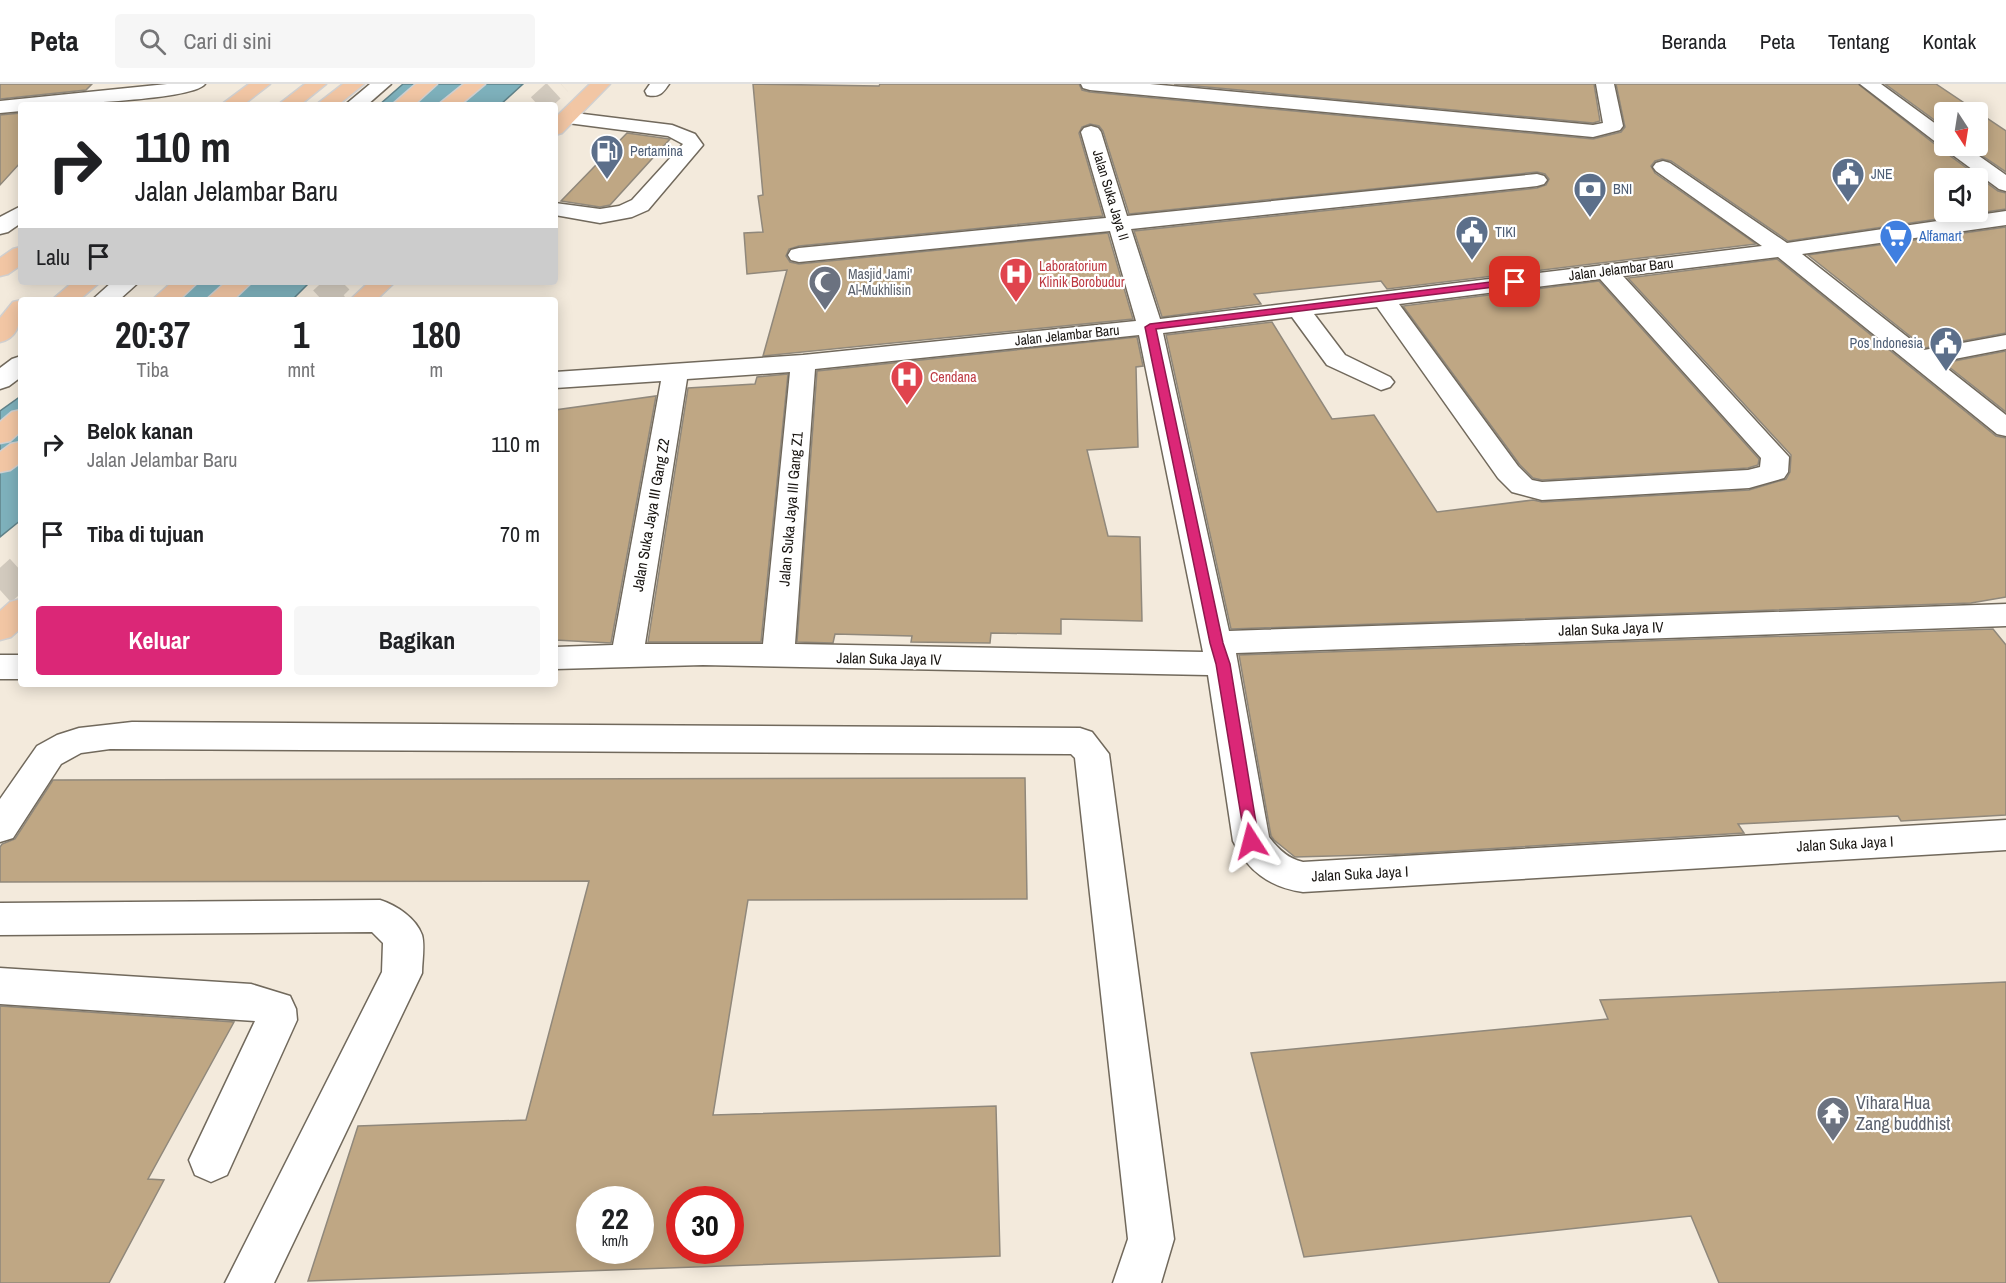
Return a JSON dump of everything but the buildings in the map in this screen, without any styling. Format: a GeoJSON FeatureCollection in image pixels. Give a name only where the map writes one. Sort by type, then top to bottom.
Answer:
{"type":"FeatureCollection","features":[{"type":"Feature","properties":{"kind":"highway"},"geometry":{"type":"LineString","coordinates":[[235,102],[261,84]]}},
{"type":"Feature","properties":{"kind":"highway"},"geometry":{"type":"LineString","coordinates":[[292,102],[317,84]]}},
{"type":"Feature","properties":{"kind":"highway"},"geometry":{"type":"LineString","coordinates":[[330,102],[355,84]]}},
{"type":"Feature","properties":{"kind":"highway"},"geometry":{"type":"LineString","coordinates":[[406,102],[428,84]]}},
{"type":"Feature","properties":{"kind":"highway"},"geometry":{"type":"LineString","coordinates":[[452,102],[476,84]]}},
{"type":"Feature","properties":{"kind":"highway"},"geometry":{"type":"LineString","coordinates":[[561,124],[601,84]]}},
{"type":"Feature","properties":{"kind":"highway"},"geometry":{"type":"LineString","coordinates":[[0,269],[18,257]]}},
{"type":"Feature","properties":{"kind":"highway"},"geometry":{"type":"LineString","coordinates":[[42,295],[77,285]]}},
{"type":"Feature","properties":{"kind":"highway"},"geometry":{"type":"LineString","coordinates":[[168,297],[182,285]]}},
{"type":"Feature","properties":{"kind":"highway"},"geometry":{"type":"LineString","coordinates":[[222,297],[236,285]]}},
{"type":"Feature","properties":{"kind":"highway"},"geometry":{"type":"LineString","coordinates":[[366,297],[380,285]]}},
{"type":"Feature","properties":{"kind":"highway"},"geometry":{"type":"LineString","coordinates":[[0,335],[18,318]]}},
{"type":"Feature","properties":{"kind":"highway"},"geometry":{"type":"LineString","coordinates":[[0,347],[18,334]]}},
{"type":"Feature","properties":{"kind":"highway"},"geometry":{"type":"LineString","coordinates":[[0,435],[18,420]]}},
{"type":"Feature","properties":{"kind":"highway"},"geometry":{"type":"LineString","coordinates":[[0,464],[18,452]]}},
{"type":"Feature","properties":{"kind":"highway"},"geometry":{"type":"LineString","coordinates":[[0,629],[18,613]]}},
{"type":"Feature","properties":{"kind":"street"},"geometry":{"type":"LineString","coordinates":[[48,102],[183,88],[196,84]]}},
{"type":"Feature","properties":{"kind":"street"},"geometry":{"type":"LineString","coordinates":[[189,102],[216,84]]}},
{"type":"Feature","properties":{"kind":"street"},"geometry":{"type":"LineString","coordinates":[[359,102],[382,84]]}},
{"type":"Feature","properties":{"kind":"street"},"geometry":{"type":"LineString","coordinates":[[1090,84],[1260,93],[1593,131],[1613,126],[1605,84]]}},
{"type":"Feature","properties":{"kind":"street"},"geometry":{"type":"LineString","coordinates":[[1869,84],[1934,132]]}},
{"type":"Feature","properties":{"kind":"street"},"geometry":{"type":"LineString","coordinates":[[0,107],[18,105]]}},
{"type":"Feature","properties":{"kind":"street"},"geometry":{"type":"LineString","coordinates":[[558,209],[600,216],[624,212],[640,205],[693,145],[688,138],[672,131],[561,124]]}},
{"type":"Feature","properties":{"kind":"street","name":"Jalan Suka Jaya II"},"geometry":{"type":"LineString","coordinates":[[1091,132],[1150,327]]}},
{"type":"Feature","properties":{"kind":"street"},"geometry":{"type":"LineString","coordinates":[[1967,156],[2006,185]]}},
{"type":"Feature","properties":{"kind":"street"},"geometry":{"type":"LineString","coordinates":[[1663,167],[1783,250],[2006,428]]}},
{"type":"Feature","properties":{"kind":"street"},"geometry":{"type":"LineString","coordinates":[[800,255],[1537,180]]}},
{"type":"Feature","properties":{"kind":"street"},"geometry":{"type":"LineString","coordinates":[[0,227],[18,215]]}},
{"type":"Feature","properties":{"kind":"street","name":"Jalan Jelambar Baru"},"geometry":{"type":"LineString","coordinates":[[558,380],[803,363],[1150,327],[1783,250],[2006,218]]}},
{"type":"Feature","properties":{"kind":"street"},"geometry":{"type":"LineString","coordinates":[[1383,298],[1508,472],[1522,486],[1554,490],[1749,479],[1774,472],[1775,457],[1605,271]]}},
{"type":"Feature","properties":{"kind":"street"},"geometry":{"type":"LineString","coordinates":[[108,297],[123,285]]}},
{"type":"Feature","properties":{"kind":"street"},"geometry":{"type":"LineString","coordinates":[[1298,309],[1336,360],[1381,382]]}},
{"type":"Feature","properties":{"kind":"street","name":"Jalan Suka Jaya I"},"geometry":{"type":"LineString","coordinates":[[1150,327],[1220,654],[1251,841],[1263,859],[1275,869],[1290,876],[1315,877],[2006,835]]}},
{"type":"Feature","properties":{"kind":"street"},"geometry":{"type":"LineString","coordinates":[[1921,358],[2006,342]]}},
{"type":"Feature","properties":{"kind":"street","name":"Jalan Suka Jaya III Gang Z1"},"geometry":{"type":"LineString","coordinates":[[778,656],[803,363]]}},
{"type":"Feature","properties":{"kind":"street"},"geometry":{"type":"LineString","coordinates":[[0,381],[18,366]]}},
{"type":"Feature","properties":{"kind":"street","name":"Jalan Suka Jaya III Gang Z2"},"geometry":{"type":"LineString","coordinates":[[627,657],[675,373]]}},
{"type":"Feature","properties":{"kind":"street","name":"Jalan Suka Jaya IV"},"geometry":{"type":"LineString","coordinates":[[558,658],[702,654],[778,656],[1220,654],[2006,615]]}},
{"type":"Feature","properties":{"kind":"street"},"geometry":{"type":"LineString","coordinates":[[0,667],[18,667]]}},
{"type":"Feature","properties":{"kind":"street"},"geometry":{"type":"LineString","coordinates":[[0,828],[49,755],[82,738],[144,735],[1080,741],[1092,754],[1151,1239],[1137,1283]]}},
{"type":"Feature","properties":{"kind":"street"},"geometry":{"type":"LineString","coordinates":[[0,919],[380,916],[403,937],[402,973],[249,1283]]}},
{"type":"Feature","properties":{"kind":"street"},"geometry":{"type":"LineString","coordinates":[[0,986],[251,1002],[276,1009],[276,1020],[211,1160]]}},
{"type":"Feature","properties":{"kind":"water"},"geometry":{"type":"Polygon","coordinates":[[[403,84],[523,84],[503,102],[382,102],[403,84]]]}},
{"type":"Feature","properties":{"kind":"water"},"geometry":{"type":"Polygon","coordinates":[[[171,285],[307,285],[295,297],[157,297],[171,285]]]}},
{"type":"Feature","properties":{"kind":"water"},"geometry":{"type":"Polygon","coordinates":[[[18,398],[18,522],[0,537],[0,411],[18,398]]]}},
{"type":"Feature","properties":{"kind":"tunnel"},"geometry":{"type":"LineString","coordinates":[[541,102],[561,84]]}},
{"type":"Feature","properties":{"kind":"tunnel"},"geometry":{"type":"LineString","coordinates":[[335,289],[339,285]]}},
{"type":"Feature","properties":{"kind":"tunnel"},"geometry":{"type":"LineString","coordinates":[[325,297],[336,287]]}},
{"type":"Feature","properties":{"kind":"tunnel"},"geometry":{"type":"LineString","coordinates":[[0,590],[18,574]]}},
{"type":"Feature","properties":{"kind":"place","name":"Pertamina"},"geometry":{"type":"Point","coordinates":[607,180]}},
{"type":"Feature","properties":{"kind":"place","name":"JNE"},"geometry":{"type":"Point","coordinates":[1848,203]}},
{"type":"Feature","properties":{"kind":"place","name":"BNI"},"geometry":{"type":"Point","coordinates":[1590,218]}},
{"type":"Feature","properties":{"kind":"place","name":"TIKI"},"geometry":{"type":"Point","coordinates":[1472,261]}},
{"type":"Feature","properties":{"kind":"place","name":"Alfamart"},"geometry":{"type":"Point","coordinates":[1896,265]}},
{"type":"Feature","properties":{"kind":"place","name":"Laboratorium Klinik Borobudur"},"geometry":{"type":"Point","coordinates":[1016,303]}},
{"type":"Feature","properties":{"kind":"place","name":"Masjid Jami' Al-Mukhlisin"},"geometry":{"type":"Point","coordinates":[825,311]}},
{"type":"Feature","properties":{"kind":"place","name":"Pos Indonesia"},"geometry":{"type":"Point","coordinates":[1946,372]}},
{"type":"Feature","properties":{"kind":"place","name":"Cendana"},"geometry":{"type":"Point","coordinates":[907,406]}},
{"type":"Feature","properties":{"kind":"place","name":"Vihara Hua Zang buddhist"},"geometry":{"type":"Point","coordinates":[1833,1142]}},
{"type":"Feature","properties":{"kind":"route"},"geometry":{"type":"LineString","coordinates":[[1251,841],[1223,664],[1216,643],[1150,327],[1515,282]]}}]}
